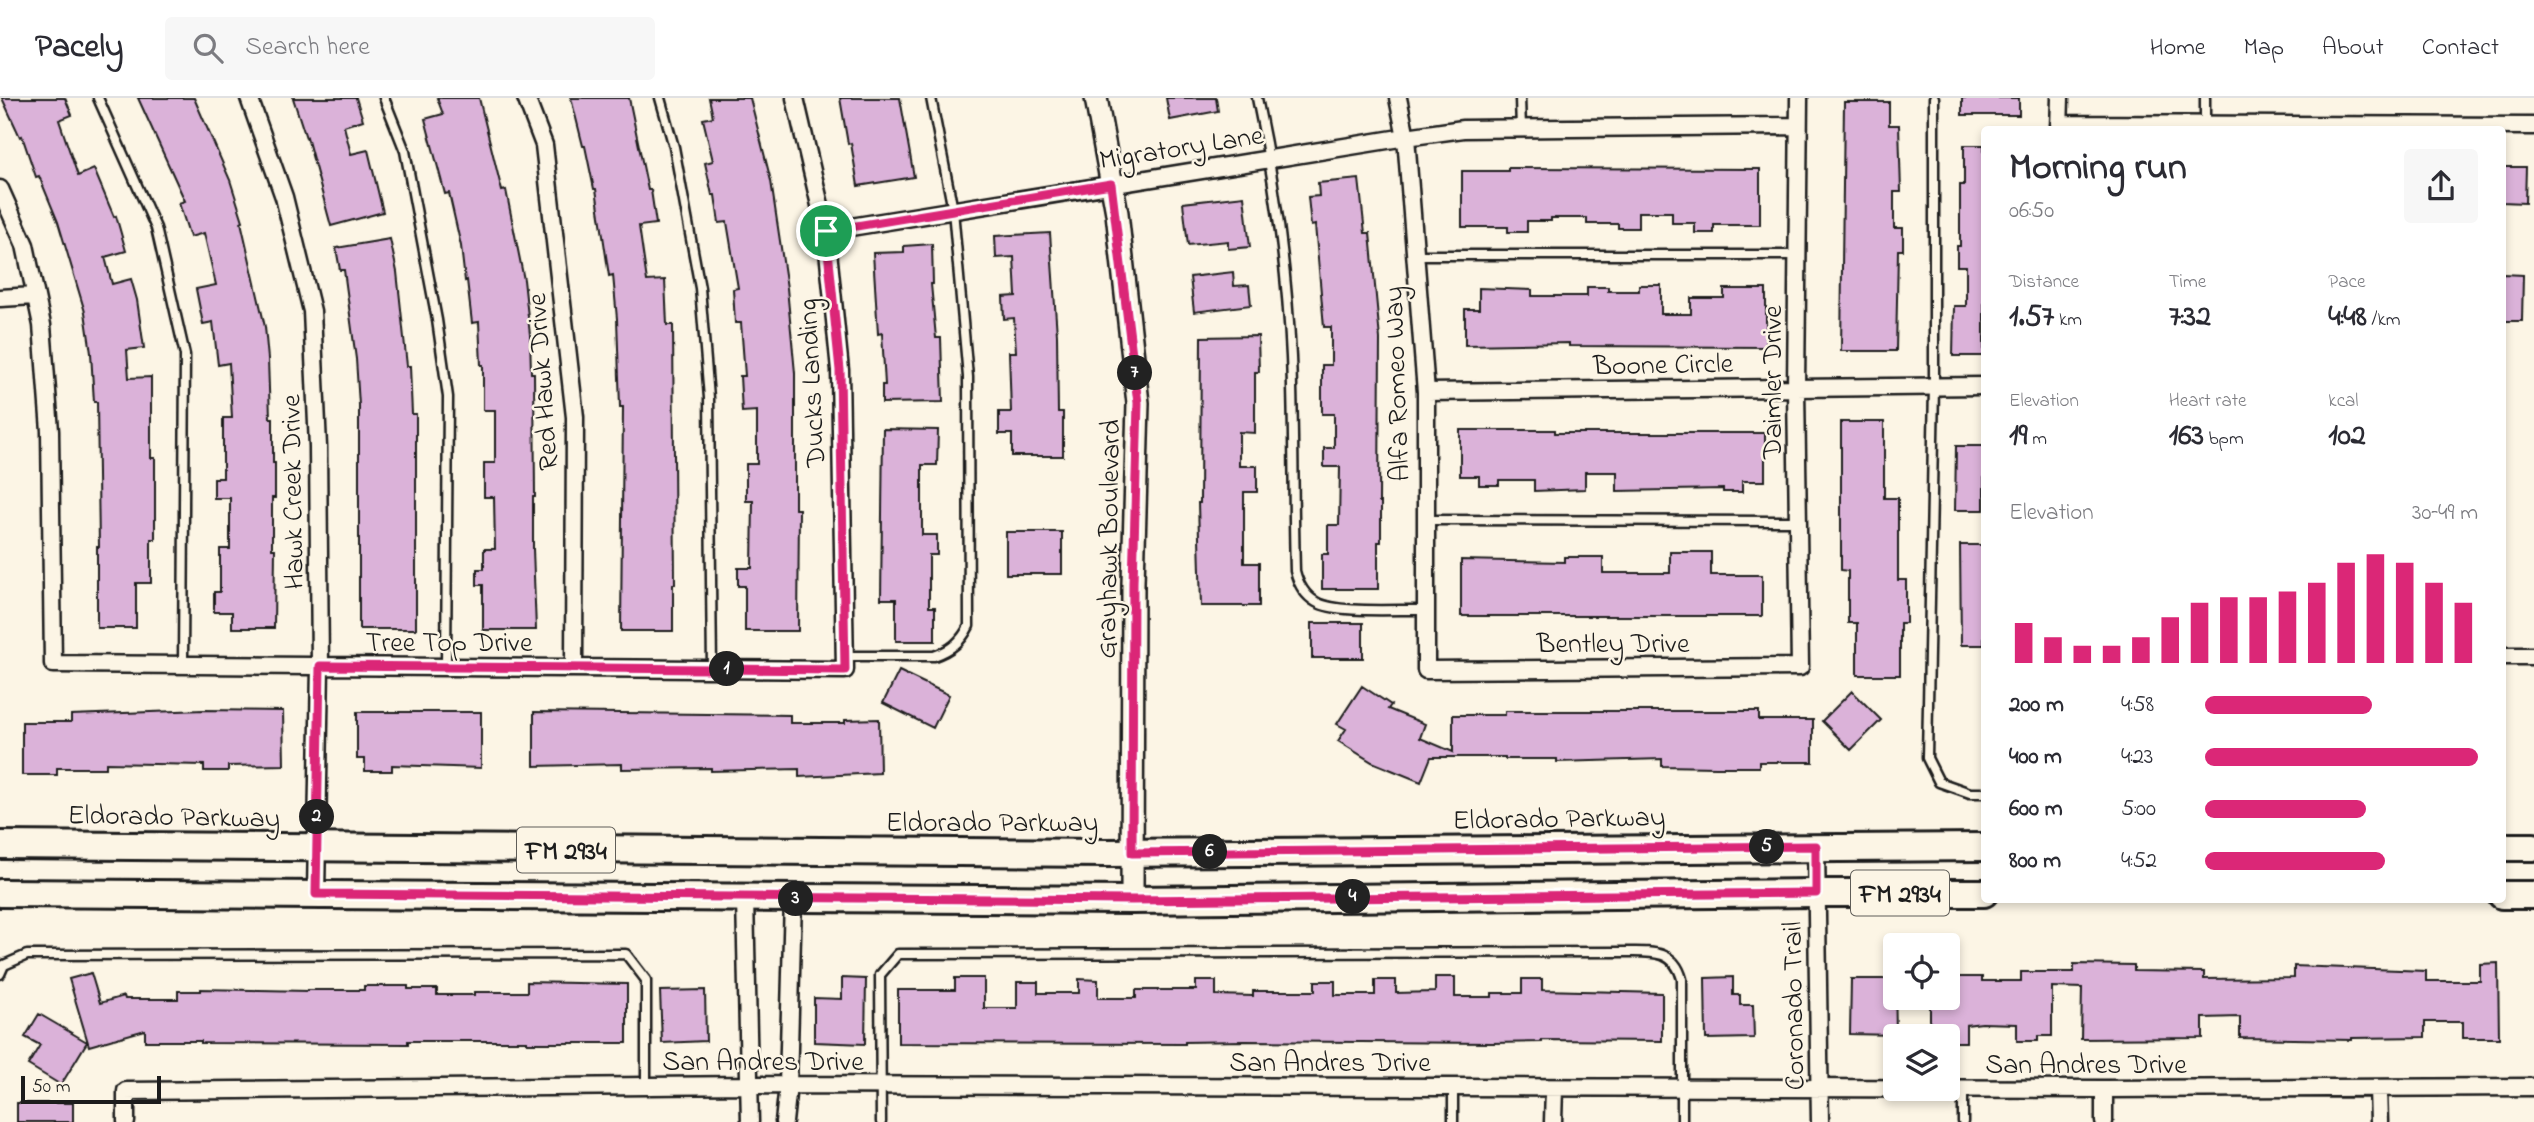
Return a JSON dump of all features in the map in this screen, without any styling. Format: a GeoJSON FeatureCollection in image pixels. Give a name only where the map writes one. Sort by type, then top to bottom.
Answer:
{"type":"FeatureCollection","features":[{"type":"Feature","properties":{"kind":"main road","name":"Eldorado Parkway"},"geometry":{"type":"LineString","coordinates":[[0,845],[1132,853],[1816,846],[1981,847]]}},
{"type":"Feature","properties":{"kind":"main road"},"geometry":{"type":"LineString","coordinates":[[2506,847],[2534,847]]}},
{"type":"Feature","properties":{"kind":"main road","name":"FM 2934"},"geometry":{"type":"LineString","coordinates":[[0,893],[1132,900],[1981,893]]}},
{"type":"Feature","properties":{"kind":"main road"},"geometry":{"type":"LineString","coordinates":[[2506,895],[2534,895]]}},
{"type":"Feature","properties":{"kind":"street","name":"Hawk Creek Drive"},"geometry":{"type":"LineString","coordinates":[[248,98],[284,197],[312,311],[318,447],[320,666],[316,894]]}},
{"type":"Feature","properties":{"kind":"street","name":"Red Hawk Drive"},"geometry":{"type":"LineString","coordinates":[[526,98],[544,145],[575,417],[574,668]]}},
{"type":"Feature","properties":{"kind":"street","name":"Ducks Landing"},"geometry":{"type":"LineString","coordinates":[[795,98],[826,231],[840,370],[845,663]]}},
{"type":"Feature","properties":{"kind":"street","name":"Grayhawk Boulevard"},"geometry":{"type":"LineString","coordinates":[[1096,98],[1111,184],[1138,403],[1133,583],[1132,900]]}},
{"type":"Feature","properties":{"kind":"street","name":"Alfa Romeo Way"},"geometry":{"type":"LineString","coordinates":[[1398,98],[1406,136],[1426,392],[1426,670]]}},
{"type":"Feature","properties":{"kind":"street","name":"Daimler Drive"},"geometry":{"type":"LineString","coordinates":[[1799,98],[1796,388],[1800,667]]}},
{"type":"Feature","properties":{"kind":"street"},"geometry":{"type":"LineString","coordinates":[[2059,126],[2060,98]]}},
{"type":"Feature","properties":{"kind":"street","name":"Migratory Lane"},"geometry":{"type":"LineString","coordinates":[[826,231],[1406,136],[1463,130],[1798,126]]}},
{"type":"Feature","properties":{"kind":"street"},"geometry":{"type":"LineString","coordinates":[[2108,126],[2534,126]]}},
{"type":"Feature","properties":{"kind":"street"},"geometry":{"type":"LineString","coordinates":[[0,189],[25,245],[35,296],[0,298]]}},
{"type":"Feature","properties":{"kind":"street","name":"Tree Top Drive"},"geometry":{"type":"LineString","coordinates":[[35,296],[42,325],[50,431],[53,664],[712,669],[845,663]]}},
{"type":"Feature","properties":{"kind":"street","name":"Boone Circle"},"geometry":{"type":"LineString","coordinates":[[1426,392],[1981,386]]}},
{"type":"Feature","properties":{"kind":"street"},"geometry":{"type":"LineString","coordinates":[[2506,656],[2534,656]]}},
{"type":"Feature","properties":{"kind":"street","name":"Bentley Drive"},"geometry":{"type":"LineString","coordinates":[[1426,670],[1800,667]]}},
{"type":"Feature","properties":{"kind":"street","name":"Coronado Trail"},"geometry":{"type":"LineString","coordinates":[[1816,846],[1820,1122]]}},
{"type":"Feature","properties":{"kind":"street"},"geometry":{"type":"LineString","coordinates":[[745,899],[750,1122]]}},
{"type":"Feature","properties":{"kind":"street"},"geometry":{"type":"LineString","coordinates":[[784,1122],[788,1085],[793,899]]}},
{"type":"Feature","properties":{"kind":"street","name":"San Andres Drive"},"geometry":{"type":"LineString","coordinates":[[126,1122],[126,1091],[748,1085],[1963,1089],[2534,1087]]}},
{"type":"Feature","properties":{"kind":"street"},"geometry":{"type":"LineString","coordinates":[[1553,1122],[1554,1088]]}},
{"type":"Feature","properties":{"kind":"street"},"geometry":{"type":"LineString","coordinates":[[2378,1088],[2379,1122]]}},
{"type":"Feature","properties":{"kind":"street"},"geometry":{"type":"LineString","coordinates":[[2104,1089],[2105,1122]]}},
{"type":"Feature","properties":{"kind":"lane"},"geometry":{"type":"LineString","coordinates":[[98,98],[156,228],[185,355],[183,665]]}},
{"type":"Feature","properties":{"kind":"lane"},"geometry":{"type":"LineString","coordinates":[[384,98],[405,151],[437,320],[448,397],[446,667]]}},
{"type":"Feature","properties":{"kind":"lane"},"geometry":{"type":"LineString","coordinates":[[660,98],[674,147],[700,288],[709,398],[712,669]]}},
{"type":"Feature","properties":{"kind":"lane"},"geometry":{"type":"LineString","coordinates":[[845,663],[934,656],[947,651],[962,640],[969,626],[968,377],[953,210],[931,98]]}},
{"type":"Feature","properties":{"kind":"lane"},"geometry":{"type":"LineString","coordinates":[[1257,98],[1270,159],[1283,258],[1291,357],[1294,562],[1298,583],[1317,603],[1339,608],[1426,610]]}},
{"type":"Feature","properties":{"kind":"lane"},"geometry":{"type":"LineString","coordinates":[[1520,98],[1521,129]]}},
{"type":"Feature","properties":{"kind":"lane"},"geometry":{"type":"LineString","coordinates":[[1934,98],[1934,386],[1927,758],[1939,782],[1970,793],[1981,793]]}},
{"type":"Feature","properties":{"kind":"lane"},"geometry":{"type":"LineString","coordinates":[[2205,98],[2205,124]]}},
{"type":"Feature","properties":{"kind":"lane"},"geometry":{"type":"LineString","coordinates":[[1415,255],[1798,255]]}},
{"type":"Feature","properties":{"kind":"lane"},"geometry":{"type":"LineString","coordinates":[[1426,520],[1798,521]]}},
{"type":"Feature","properties":{"kind":"lane"},"geometry":{"type":"LineString","coordinates":[[881,1122],[880,975],[898,954],[1645,951],[1670,958],[1678,964],[1682,979],[1682,1122]]}},
{"type":"Feature","properties":{"kind":"lane"},"geometry":{"type":"LineString","coordinates":[[0,974],[4,965],[27,955],[626,954],[646,980],[646,1086]]}},
{"type":"Feature","properties":{"kind":"lane"},"geometry":{"type":"LineString","coordinates":[[1453,1087],[1453,1122]]}},
{"type":"Feature","properties":{"kind":"lane"},"geometry":{"type":"LineString","coordinates":[[1963,1089],[1963,1122]]}},
{"type":"Feature","properties":{"kind":"building"},"geometry":{"type":"Polygon","coordinates":[[[2,98],[65,98],[72,115],[59,120],[78,176],[94,169],[114,217],[116,216],[126,251],[105,257],[112,284],[131,279],[137,300],[144,348],[127,350],[129,378],[151,377],[151,458],[155,458],[155,539],[151,539],[151,583],[136,583],[136,628],[97,628],[97,402],[94,402],[85,312],[58,222],[39,176],[36,177],[22,136],[20,137],[2,98]]]}},
{"type":"Feature","properties":{"kind":"building"},"geometry":{"type":"Polygon","coordinates":[[[138,98],[194,98],[230,180],[243,221],[241,222],[265,327],[270,418],[273,418],[274,628],[232,628],[232,612],[214,612],[214,592],[220,592],[220,549],[230,549],[230,498],[214,498],[214,478],[223,478],[223,418],[232,418],[229,363],[218,365],[213,322],[203,324],[196,289],[216,285],[204,233],[190,237],[179,203],[185,201],[138,98]]]}},
{"type":"Feature","properties":{"kind":"building"},"geometry":{"type":"Polygon","coordinates":[[[293,98],[356,98],[363,120],[344,126],[351,154],[368,150],[383,212],[331,226],[307,137],[293,98]]]}},
{"type":"Feature","properties":{"kind":"building"},"geometry":{"type":"Polygon","coordinates":[[[437,98],[479,98],[502,191],[506,190],[524,280],[531,373],[534,373],[533,549],[536,630],[483,630],[483,585],[477,585],[477,569],[484,569],[484,549],[495,549],[494,497],[484,497],[484,463],[495,463],[495,410],[483,410],[479,322],[472,323],[461,246],[449,193],[445,194],[425,119],[443,114],[437,98]]]}},
{"type":"Feature","properties":{"kind":"building"},"geometry":{"type":"Polygon","coordinates":[[[571,98],[629,98],[648,190],[651,190],[656,224],[639,226],[647,281],[665,280],[667,325],[673,325],[673,631],[621,631],[623,407],[620,407],[613,275],[609,276],[596,189],[571,98]]]}},
{"type":"Feature","properties":{"kind":"building"},"geometry":{"type":"Polygon","coordinates":[[[709,98],[750,98],[771,181],[787,288],[795,373],[795,509],[799,509],[798,631],[745,631],[745,586],[738,586],[738,568],[752,568],[753,501],[746,501],[746,464],[757,464],[757,411],[742,412],[740,376],[745,376],[741,323],[735,323],[733,289],[738,288],[727,222],[719,223],[715,195],[712,195],[705,163],[713,161],[703,119],[713,117],[709,98]]]}},
{"type":"Feature","properties":{"kind":"building"},"geometry":{"type":"Polygon","coordinates":[[[840,98],[900,98],[914,177],[858,186],[840,98]]]}},
{"type":"Feature","properties":{"kind":"building"},"geometry":{"type":"Polygon","coordinates":[[[1166,98],[1216,98],[1218,111],[1170,120],[1166,98]]]}},
{"type":"Feature","properties":{"kind":"building"},"geometry":{"type":"Polygon","coordinates":[[[1962,98],[2019,98],[2019,115],[1962,115],[1962,98]]]}},
{"type":"Feature","properties":{"kind":"building"},"geometry":{"type":"Polygon","coordinates":[[[1844,102],[1889,102],[1889,125],[1899,125],[1901,192],[1894,192],[1894,228],[1903,228],[1903,250],[1898,250],[1896,351],[1841,351],[1844,102]]]}},
{"type":"Feature","properties":{"kind":"building"},"geometry":{"type":"Polygon","coordinates":[[[1964,145],[1981,145],[1981,356],[1953,356],[1954,306],[1966,306],[1966,266],[1957,266],[1957,246],[1960,246],[1960,185],[1964,185],[1964,145]]]}},
{"type":"Feature","properties":{"kind":"building"},"geometry":{"type":"Polygon","coordinates":[[[2506,167],[2526,167],[2525,203],[2506,202],[2506,167]]]}},
{"type":"Feature","properties":{"kind":"building"},"geometry":{"type":"Polygon","coordinates":[[[1508,168],[1760,169],[1760,225],[1714,225],[1714,233],[1695,233],[1695,223],[1672,223],[1672,212],[1638,212],[1638,228],[1618,228],[1618,224],[1587,224],[1587,218],[1527,221],[1527,232],[1508,232],[1508,227],[1462,227],[1462,171],[1508,171],[1508,168]]]}},
{"type":"Feature","properties":{"kind":"building"},"geometry":{"type":"Polygon","coordinates":[[[1359,179],[1365,233],[1370,233],[1380,339],[1381,542],[1378,542],[1378,589],[1322,589],[1322,554],[1328,554],[1328,525],[1339,525],[1340,467],[1324,467],[1324,448],[1334,448],[1334,414],[1322,414],[1322,365],[1331,365],[1331,327],[1324,327],[1315,225],[1311,226],[1308,197],[1319,196],[1318,183],[1359,179]]]}},
{"type":"Feature","properties":{"kind":"building"},"geometry":{"type":"Polygon","coordinates":[[[1244,196],[1250,247],[1228,249],[1228,241],[1188,245],[1183,203],[1244,196]]]}},
{"type":"Feature","properties":{"kind":"building"},"geometry":{"type":"Polygon","coordinates":[[[1050,233],[1057,335],[1058,412],[1063,412],[1063,456],[1012,456],[1012,434],[999,434],[999,412],[1011,412],[1009,352],[1016,352],[1014,318],[1004,319],[1003,297],[1016,296],[1014,257],[996,258],[995,236],[1050,233]]]}},
{"type":"Feature","properties":{"kind":"building"},"geometry":{"type":"Polygon","coordinates":[[[390,239],[397,272],[407,366],[410,366],[412,414],[416,414],[416,629],[359,629],[359,405],[344,270],[340,270],[336,248],[390,239]]]}},
{"type":"Feature","properties":{"kind":"building"},"geometry":{"type":"Polygon","coordinates":[[[932,244],[931,284],[936,338],[941,338],[943,402],[882,403],[882,385],[885,385],[882,333],[878,334],[873,253],[904,252],[904,246],[932,244]]]}},
{"type":"Feature","properties":{"kind":"building"},"geometry":{"type":"Polygon","coordinates":[[[1233,272],[1234,286],[1249,285],[1251,305],[1194,312],[1190,277],[1233,272]]]}},
{"type":"Feature","properties":{"kind":"building"},"geometry":{"type":"Polygon","coordinates":[[[2506,274],[2523,275],[2522,321],[2506,321],[2506,274]]]}},
{"type":"Feature","properties":{"kind":"building"},"geometry":{"type":"Polygon","coordinates":[[[1639,285],[1661,285],[1661,314],[1691,314],[1691,298],[1724,298],[1724,289],[1766,289],[1766,347],[1569,346],[1569,343],[1465,345],[1465,309],[1479,309],[1479,288],[1532,290],[1532,296],[1587,296],[1587,287],[1608,287],[1608,291],[1639,291],[1639,285]]]}},
{"type":"Feature","properties":{"kind":"building"},"geometry":{"type":"Polygon","coordinates":[[[1258,336],[1259,372],[1255,372],[1255,433],[1239,432],[1239,466],[1257,466],[1257,492],[1244,492],[1244,563],[1259,563],[1259,606],[1201,606],[1198,503],[1201,337],[1258,336]]]}},
{"type":"Feature","properties":{"kind":"building"},"geometry":{"type":"Polygon","coordinates":[[[1841,422],[1884,422],[1884,498],[1898,498],[1898,580],[1906,580],[1906,623],[1900,623],[1900,675],[1857,675],[1857,623],[1848,623],[1848,571],[1841,570],[1841,422]]]}},
{"type":"Feature","properties":{"kind":"building"},"geometry":{"type":"Polygon","coordinates":[[[883,429],[938,430],[937,465],[922,465],[922,535],[937,535],[937,555],[929,555],[929,607],[935,607],[935,641],[896,641],[896,599],[881,599],[883,429]]]}},
{"type":"Feature","properties":{"kind":"building"},"geometry":{"type":"Polygon","coordinates":[[[1460,430],[1765,433],[1765,481],[1742,481],[1742,492],[1723,492],[1723,489],[1617,491],[1617,472],[1585,472],[1585,489],[1534,491],[1534,480],[1499,480],[1499,485],[1479,485],[1479,476],[1460,476],[1460,430]]]}},
{"type":"Feature","properties":{"kind":"building"},"geometry":{"type":"Polygon","coordinates":[[[1956,446],[1981,446],[1981,510],[1955,510],[1956,446]]]}},
{"type":"Feature","properties":{"kind":"building"},"geometry":{"type":"Polygon","coordinates":[[[1006,532],[1062,532],[1062,574],[1006,574],[1006,532]]]}},
{"type":"Feature","properties":{"kind":"building"},"geometry":{"type":"Polygon","coordinates":[[[1960,545],[1981,545],[1981,645],[1961,645],[1960,545]]]}},
{"type":"Feature","properties":{"kind":"building"},"geometry":{"type":"Polygon","coordinates":[[[1670,552],[1711,552],[1711,575],[1762,575],[1762,616],[1461,616],[1461,560],[1564,562],[1564,557],[1603,557],[1603,573],[1670,573],[1670,552]]]}},
{"type":"Feature","properties":{"kind":"building"},"geometry":{"type":"Polygon","coordinates":[[[1312,623],[1363,623],[1363,658],[1312,658],[1312,623]]]}},
{"type":"Feature","properties":{"kind":"building"},"geometry":{"type":"Polygon","coordinates":[[[899,671],[949,695],[933,728],[883,703],[899,671]]]}},
{"type":"Feature","properties":{"kind":"building"},"geometry":{"type":"Polygon","coordinates":[[[1362,686],[1391,705],[1388,709],[1425,724],[1420,738],[1453,752],[1453,715],[1505,715],[1505,711],[1759,711],[1759,720],[1813,720],[1813,762],[1759,762],[1759,767],[1716,767],[1662,766],[1662,759],[1557,762],[1557,759],[1431,757],[1421,782],[1372,762],[1338,741],[1346,729],[1337,724],[1362,686]]]}},
{"type":"Feature","properties":{"kind":"building"},"geometry":{"type":"Polygon","coordinates":[[[1852,691],[1881,720],[1851,750],[1822,721],[1852,691]]]}},
{"type":"Feature","properties":{"kind":"building"},"geometry":{"type":"Polygon","coordinates":[[[204,710],[283,711],[284,765],[228,766],[228,771],[204,771],[204,765],[106,763],[106,768],[57,768],[57,775],[22,775],[22,722],[71,722],[71,715],[204,710]]]}},
{"type":"Feature","properties":{"kind":"building"},"geometry":{"type":"Polygon","coordinates":[[[357,712],[481,712],[481,768],[392,765],[392,771],[365,771],[365,759],[357,759],[357,712]]]}},
{"type":"Feature","properties":{"kind":"building"},"geometry":{"type":"Polygon","coordinates":[[[534,712],[790,715],[790,723],[845,723],[845,720],[879,719],[880,773],[799,777],[799,769],[622,769],[622,764],[534,766],[534,712]]]}},
{"type":"Feature","properties":{"kind":"building"},"geometry":{"type":"Polygon","coordinates":[[[2498,963],[2499,1038],[2463,1038],[2463,1022],[2425,1022],[2425,1037],[2352,1040],[2240,1038],[2240,1017],[2203,1018],[2203,1038],[2081,1039],[2082,988],[2052,987],[2052,1036],[2038,1036],[2038,1041],[2017,1041],[2017,1024],[1966,1025],[1966,1042],[1960,1042],[1960,1024],[1930,1024],[1930,1010],[1960,1010],[1960,977],[1982,977],[1982,981],[2021,981],[2021,972],[2074,972],[2074,964],[2134,965],[2134,971],[2204,972],[2204,979],[2294,978],[2294,966],[2426,971],[2426,981],[2480,981],[2480,964],[2498,963]]]}},
{"type":"Feature","properties":{"kind":"building"},"geometry":{"type":"Polygon","coordinates":[[[91,973],[100,1003],[124,996],[125,999],[178,999],[178,991],[201,989],[308,991],[364,990],[364,986],[408,986],[408,989],[437,989],[437,995],[474,995],[474,992],[527,992],[527,982],[627,984],[627,1043],[201,1043],[145,1041],[145,1030],[89,1046],[69,979],[91,973]]]}},
{"type":"Feature","properties":{"kind":"building"},"geometry":{"type":"Polygon","coordinates":[[[1435,977],[1455,977],[1455,997],[1492,997],[1492,993],[1522,993],[1522,979],[1542,979],[1542,990],[1662,993],[1662,1041],[898,1043],[898,990],[955,990],[955,978],[984,978],[984,1008],[1017,1008],[1017,982],[1038,982],[1038,993],[1079,993],[1079,979],[1098,980],[1098,998],[1136,998],[1136,990],[1196,990],[1196,981],[1216,981],[1216,995],[1253,996],[1253,991],[1315,991],[1315,981],[1335,981],[1335,995],[1375,995],[1375,980],[1396,980],[1396,993],[1435,992],[1435,977]]]}},
{"type":"Feature","properties":{"kind":"building"},"geometry":{"type":"Polygon","coordinates":[[[1733,977],[1733,995],[1740,995],[1740,1005],[1753,1005],[1754,1038],[1706,1039],[1705,978],[1733,977]]]}},
{"type":"Feature","properties":{"kind":"building"},"geometry":{"type":"Polygon","coordinates":[[[842,978],[866,979],[865,1044],[814,1042],[814,998],[842,999],[842,978]]]}},
{"type":"Feature","properties":{"kind":"building"},"geometry":{"type":"Polygon","coordinates":[[[1851,979],[1883,979],[1883,1010],[1896,1010],[1896,1024],[1883,1024],[1883,1035],[1850,1034],[1851,979]]]}},
{"type":"Feature","properties":{"kind":"building"},"geometry":{"type":"Polygon","coordinates":[[[705,990],[706,1041],[662,1043],[660,991],[705,990]]]}},
{"type":"Feature","properties":{"kind":"building"},"geometry":{"type":"Polygon","coordinates":[[[39,1014],[87,1042],[61,1085],[28,1065],[40,1045],[25,1037],[39,1014]]]}},
{"type":"Feature","properties":{"kind":"building"},"geometry":{"type":"Polygon","coordinates":[[[17,1103],[73,1103],[73,1122],[17,1122],[17,1103]]]}},
{"type":"Feature","properties":{"kind":"route"},"geometry":{"type":"LineString","coordinates":[[1111,184],[1117,213],[1138,403],[1133,583],[1132,853],[1816,846],[1816,893],[1132,900],[316,894],[320,666],[845,670],[840,370],[826,231],[1111,184]]}}]}
